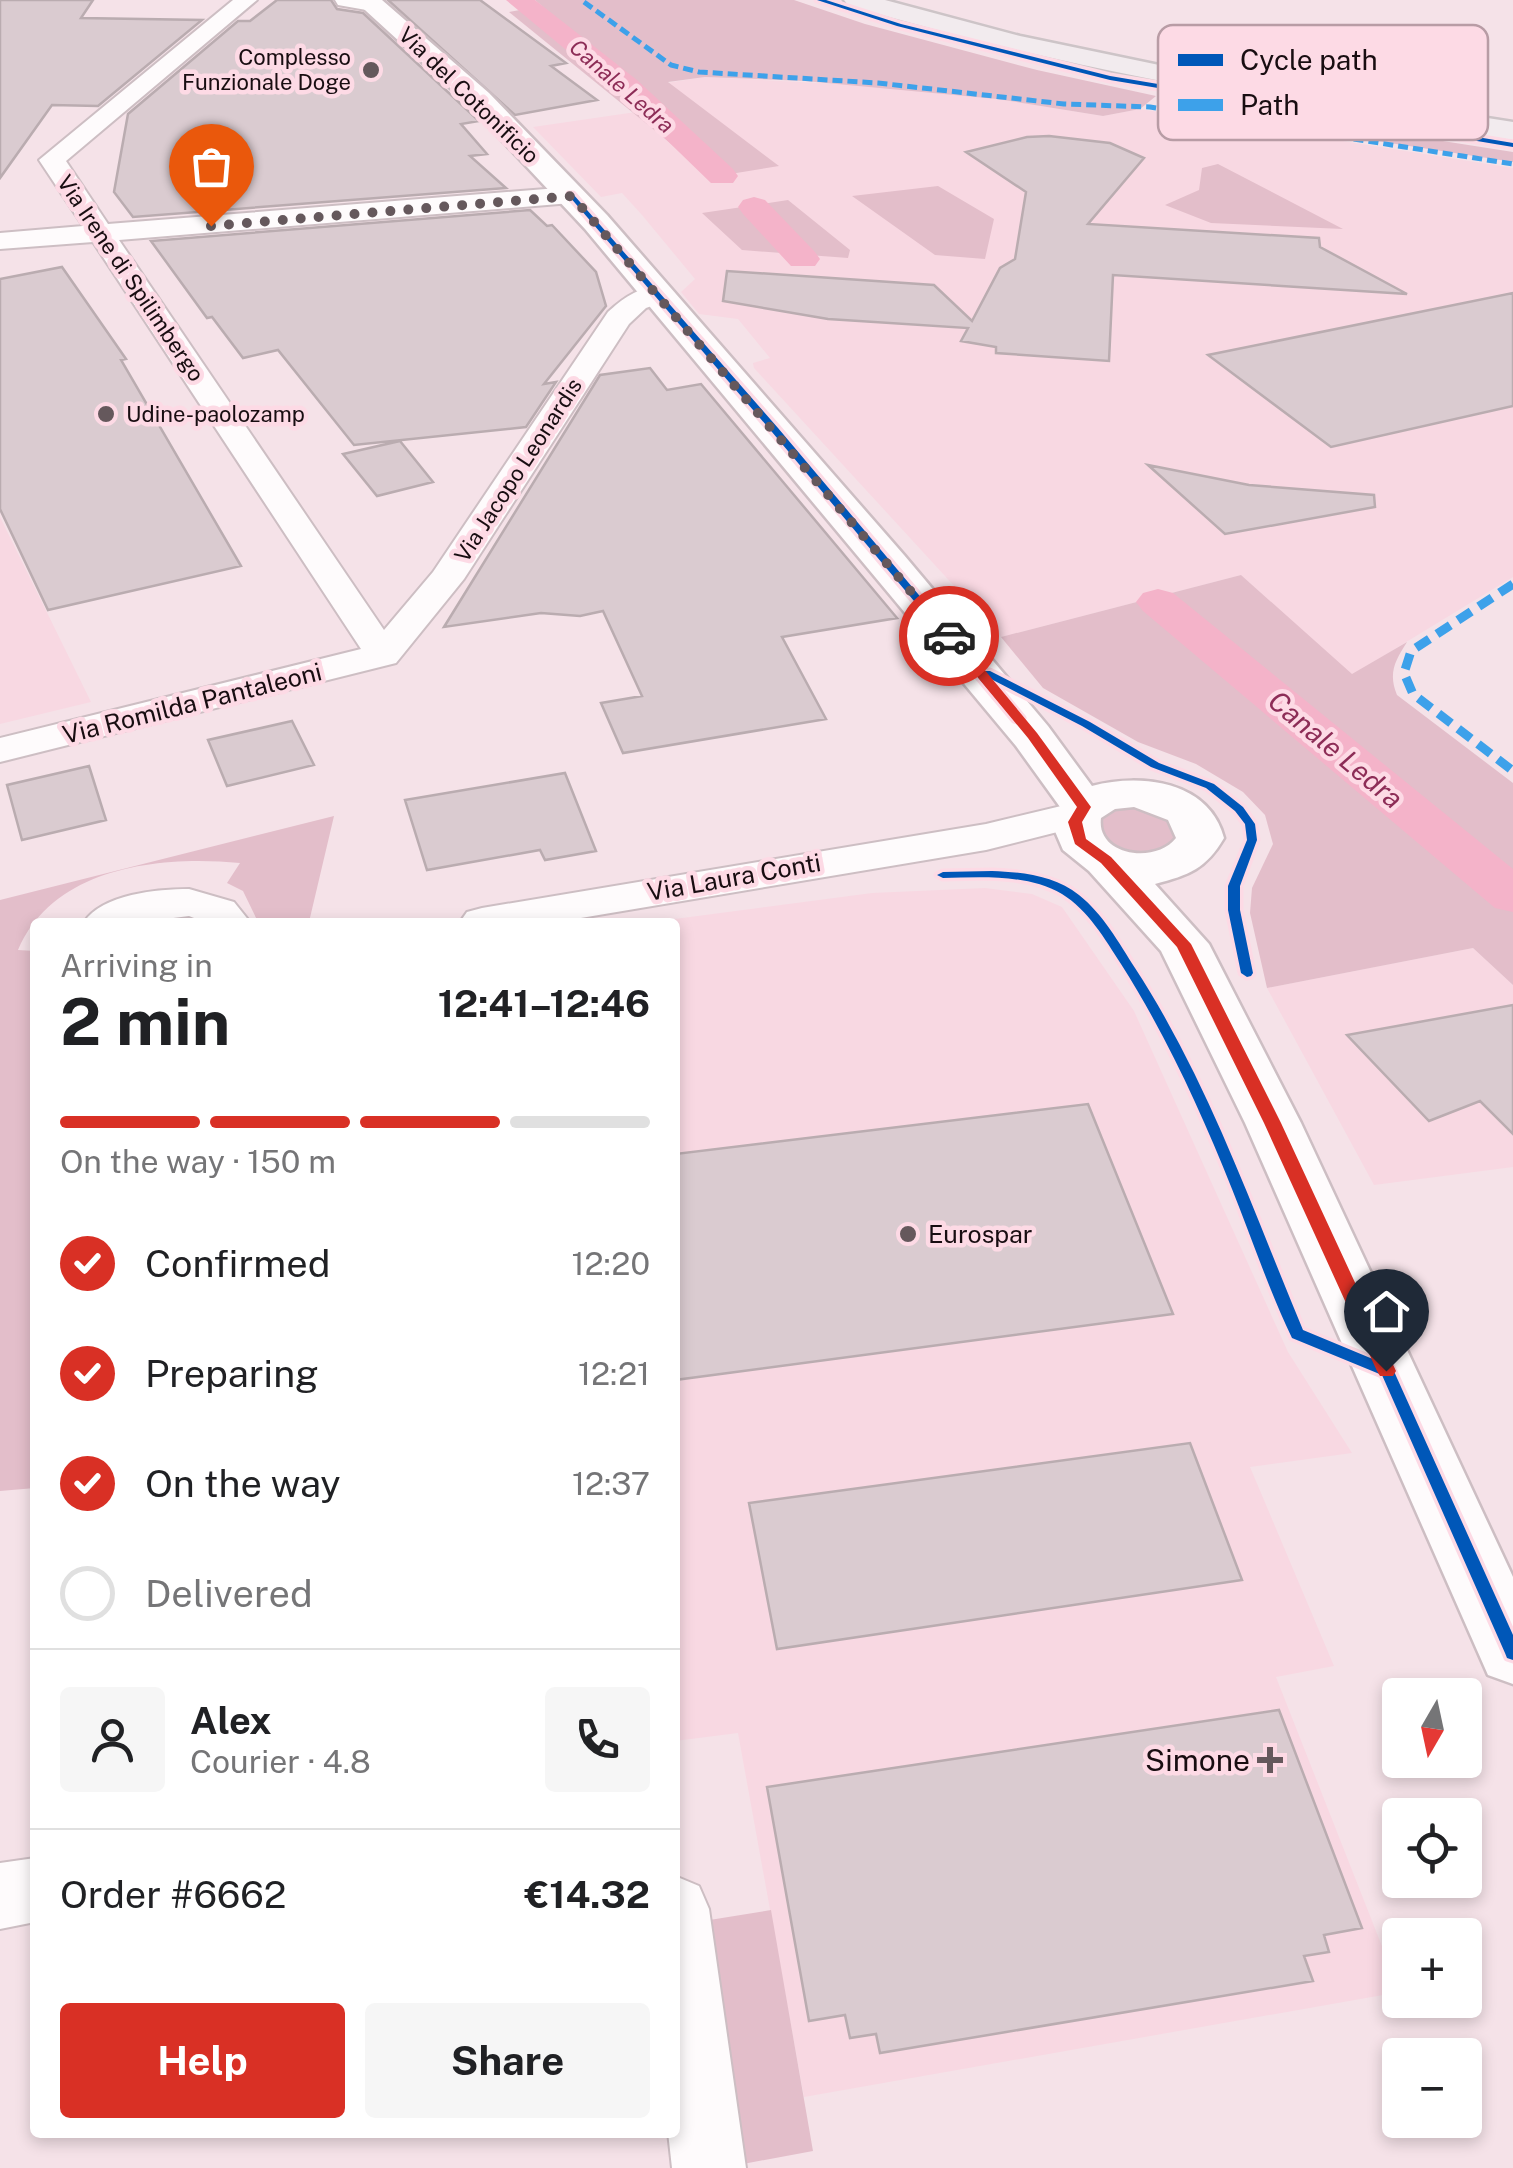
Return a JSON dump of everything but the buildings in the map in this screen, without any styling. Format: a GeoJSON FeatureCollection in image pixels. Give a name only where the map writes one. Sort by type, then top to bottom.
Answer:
{"type":"FeatureCollection","features":[{"type":"Feature","properties":{"kind":"main road"},"geometry":{"type":"LineString","coordinates":[[858,0],[982,35],[1158,73]]}},
{"type":"Feature","properties":{"kind":"main road","name":"Via del Cotonificio"},"geometry":{"type":"LineString","coordinates":[[362,1],[457,78],[572,196],[658,294],[1032,736],[1087,830],[1184,944],[1288,1157],[1513,1653]]}},
{"type":"Feature","properties":{"kind":"main road"},"geometry":{"type":"LineString","coordinates":[[1488,127],[1513,131]]}},
{"type":"Feature","properties":{"kind":"main road","name":"Via del Cotonificio"},"geometry":{"type":"LineString","coordinates":[[1032,736],[1149,794]]}},
{"type":"Feature","properties":{"kind":"main road"},"geometry":{"type":"LineString","coordinates":[[1149,794],[1180,806],[1198,826],[1197,847],[1176,863],[1142,868],[1087,830],[1105,796],[1149,794]]}},
{"type":"Feature","properties":{"kind":"main road","name":"Via del Cotonificio"},"geometry":{"type":"LineString","coordinates":[[1184,944],[1189,856]]}},
{"type":"Feature","properties":{"kind":"street","name":"Via Irene di Spilimbergo"},"geometry":{"type":"LineString","coordinates":[[246,0],[52,160],[383,655]]}},
{"type":"Feature","properties":{"kind":"street"},"geometry":{"type":"LineString","coordinates":[[0,241],[572,196]]}},
{"type":"Feature","properties":{"kind":"street","name":"Via Jacopo Leonardis"},"geometry":{"type":"LineString","coordinates":[[383,655],[404,636],[446,579],[618,318],[636,302],[658,294]]}},
{"type":"Feature","properties":{"kind":"street","name":"Via Romilda Pantaleoni"},"geometry":{"type":"LineString","coordinates":[[0,750],[383,655]]}},
{"type":"Feature","properties":{"kind":"street","name":"Via Laura Conti"},"geometry":{"type":"LineString","coordinates":[[505,918],[859,855],[986,837],[1087,830]]}},
{"type":"Feature","properties":{"kind":"street"},"geometry":{"type":"LineString","coordinates":[[114,918],[188,902],[212,906],[224,918]]}},
{"type":"Feature","properties":{"kind":"street"},"geometry":{"type":"LineString","coordinates":[[0,1896],[30,1891]]}},
{"type":"Feature","properties":{"kind":"street"},"geometry":{"type":"LineString","coordinates":[[680,1946],[709,2168]]}},
{"type":"Feature","properties":{"kind":"shaded area"},"geometry":{"type":"Polygon","coordinates":[[[535,0],[794,0],[865,24],[1037,70],[1156,96],[1140,109],[1103,116],[997,99],[805,81],[705,77],[668,82],[779,166],[712,177],[509,12],[542,6],[535,0]]]}},
{"type":"Feature","properties":{"kind":"shaded area"},"geometry":{"type":"Polygon","coordinates":[[[705,77],[876,86],[1103,116],[1140,109],[1158,112],[1158,140],[1336,140],[1513,168],[1513,577],[1352,675],[1241,575],[1001,637],[754,368],[753,363],[770,358],[738,319],[699,314],[681,292],[695,279],[642,215],[622,193],[601,197],[533,127],[636,112],[653,126],[777,165],[666,83],[705,77]]]}},
{"type":"Feature","properties":{"kind":"shaded area"},"geometry":{"type":"Polygon","coordinates":[[[1370,140],[1436,140],[1513,152],[1513,162],[1370,140]]]}},
{"type":"Feature","properties":{"kind":"shaded area"},"geometry":{"type":"Polygon","coordinates":[[[1218,164],[1343,229],[1211,223],[1165,205],[1199,190],[1202,168],[1218,164]]]}},
{"type":"Feature","properties":{"kind":"shaded area"},"geometry":{"type":"Polygon","coordinates":[[[938,186],[994,219],[985,259],[935,255],[852,196],[938,186]]]}},
{"type":"Feature","properties":{"kind":"shaded area"},"geometry":{"type":"Polygon","coordinates":[[[788,200],[850,250],[848,258],[742,250],[702,213],[788,200]]]}},
{"type":"Feature","properties":{"kind":"shaded area"},"geometry":{"type":"Polygon","coordinates":[[[0,517],[91,702],[0,724],[0,517]]]}},
{"type":"Feature","properties":{"kind":"shaded area"},"geometry":{"type":"Polygon","coordinates":[[[1241,575],[1352,674],[1407,642],[1394,667],[1397,695],[1513,783],[1513,985],[1473,948],[1267,988],[1250,913],[1252,888],[1273,844],[1265,815],[1243,792],[1196,764],[1138,742],[1043,688],[1001,637],[1241,575]]]}},
{"type":"Feature","properties":{"kind":"shaded area"},"geometry":{"type":"Polygon","coordinates":[[[1134,793],[1200,838],[1123,866],[1078,814],[1134,793]]]}},
{"type":"Feature","properties":{"kind":"shaded area"},"geometry":{"type":"Polygon","coordinates":[[[334,816],[310,918],[256,918],[243,891],[227,883],[240,863],[209,861],[144,865],[112,872],[56,900],[38,918],[30,918],[30,929],[18,950],[30,951],[30,1488],[0,1491],[0,900],[334,816]]]}},
{"type":"Feature","properties":{"kind":"shaded area"},"geometry":{"type":"Polygon","coordinates":[[[985,888],[1032,894],[1062,907],[1134,1011],[1288,1352],[1352,1453],[1250,1467],[1334,1666],[1276,1677],[1382,1946],[1382,1995],[804,2097],[738,1733],[680,1740],[680,918],[872,893],[985,888]]]}},
{"type":"Feature","properties":{"kind":"shaded area"},"geometry":{"type":"Polygon","coordinates":[[[1473,948],[1513,985],[1513,1167],[1374,1185],[1267,988],[1473,948]]]}},
{"type":"Feature","properties":{"kind":"shaded area"},"geometry":{"type":"Polygon","coordinates":[[[771,1910],[813,2151],[727,2167],[691,1923],[771,1910]]]}},
{"type":"Feature","properties":{"kind":"waterway","name":"Canale Ledra"},"geometry":{"type":"LineString","coordinates":[[519,0],[627,86],[722,176]]}},
{"type":"Feature","properties":{"kind":"waterway","name":"Canale Ledra"},"geometry":{"type":"LineString","coordinates":[[754,207],[803,259]]}},
{"type":"Feature","properties":{"kind":"waterway","name":"Canale Ledra"},"geometry":{"type":"LineString","coordinates":[[1158,602],[1513,896]]}},
{"type":"Feature","properties":{"kind":"marked path"},"geometry":{"type":"LineString","coordinates":[[584,2],[671,65],[699,72],[878,83],[1064,104],[1158,108]]}},
{"type":"Feature","properties":{"kind":"marked path"},"geometry":{"type":"LineString","coordinates":[[1360,140],[1513,164]]}},
{"type":"Feature","properties":{"kind":"marked path"},"geometry":{"type":"LineString","coordinates":[[1513,584],[1411,651],[1404,673],[1413,694],[1513,771]]}},
{"type":"Feature","properties":{"kind":"cycle path"},"geometry":{"type":"LineString","coordinates":[[820,0],[899,25],[1110,78],[1158,86]]}},
{"type":"Feature","properties":{"kind":"cycle path"},"geometry":{"type":"LineString","coordinates":[[1483,140],[1513,145]]}},
{"type":"Feature","properties":{"kind":"cycle path"},"geometry":{"type":"LineString","coordinates":[[571,195],[1018,718]]}},
{"type":"Feature","properties":{"kind":"cycle path"},"geometry":{"type":"LineString","coordinates":[[986,673],[1086,724],[1155,765],[1210,786],[1239,809],[1250,824],[1252,840],[1234,886],[1234,910],[1247,973]]}},
{"type":"Feature","properties":{"kind":"cycle path"},"geometry":{"type":"LineString","coordinates":[[943,875],[1008,875],[1056,886],[1083,905],[1100,925],[1144,991],[1194,1085],[1297,1334],[1387,1371],[1513,1653]]}},
{"type":"Feature","properties":{"kind":"way so far"},"geometry":{"type":"LineString","coordinates":[[211,226],[572,196],[949,636]]}},
{"type":"Feature","properties":{"kind":"place","name":"Complesso Funzionale Doge"},"geometry":{"type":"Point","coordinates":[371,70]}},
{"type":"Feature","properties":{"kind":"place","name":"Udine-paolozamp"},"geometry":{"type":"Point","coordinates":[106,414]}},
{"type":"Feature","properties":{"kind":"place","name":"Eurospar"},"geometry":{"type":"Point","coordinates":[908,1234]}},
{"type":"Feature","properties":{"kind":"place","name":"Simone"},"geometry":{"type":"Point","coordinates":[1270,1760]}},
{"type":"Feature","properties":{"kind":"route"},"geometry":{"type":"LineString","coordinates":[[949,636],[1032,736],[1084,807],[1075,822],[1080,840],[1090,852],[1106,860],[1184,944],[1272,1123],[1386,1371]]}}]}
